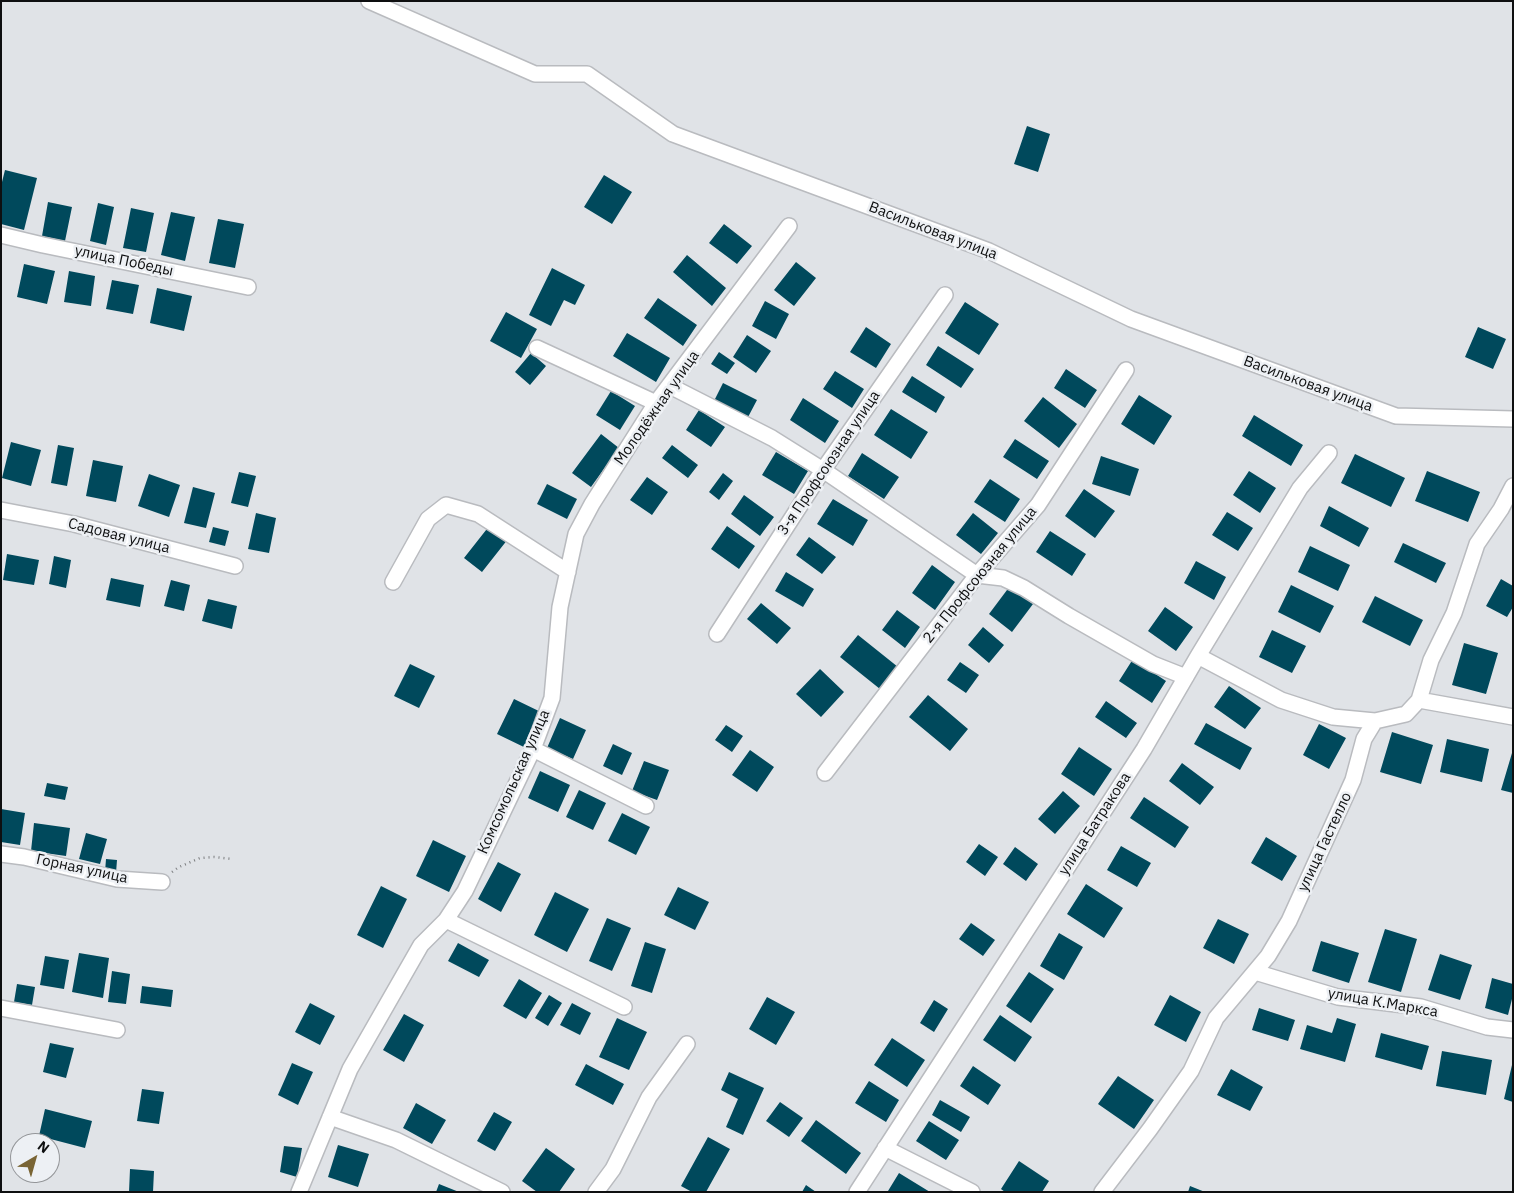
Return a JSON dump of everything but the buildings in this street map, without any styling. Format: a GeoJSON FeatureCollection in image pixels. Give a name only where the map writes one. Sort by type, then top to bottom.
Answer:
{"type":"FeatureCollection","features":[{"type":"Feature","properties":{"kind":"street","name":"Васильковая улица"},"geometry":{"type":"LineString","coordinates":[[369,1],[535,74],[587,74],[674,134],[989,251],[1131,319],[1396,416],[1513,419]]}},
{"type":"Feature","properties":{"kind":"street","name":"Молодёжная улица"},"geometry":{"type":"LineString","coordinates":[[560,607],[576,534],[592,504],[656,403],[790,226]]}},
{"type":"Feature","properties":{"kind":"street","name":"улица Победы"},"geometry":{"type":"LineString","coordinates":[[1,235],[248,287]]}},
{"type":"Feature","properties":{"kind":"street","name":"3-я Профсоюзная улица"},"geometry":{"type":"LineString","coordinates":[[717,634],[823,470],[945,295]]}},
{"type":"Feature","properties":{"kind":"street"},"geometry":{"type":"LineString","coordinates":[[537,348],[656,403]]}},
{"type":"Feature","properties":{"kind":"street","name":"2-я Профсоюзная улица"},"geometry":{"type":"LineString","coordinates":[[825,773],[977,575],[1038,505],[1126,370]]}},
{"type":"Feature","properties":{"kind":"street"},"geometry":{"type":"LineString","coordinates":[[670,386],[772,438],[823,470],[977,575],[1003,578],[1024,588],[1153,664],[1186,678]]}},
{"type":"Feature","properties":{"kind":"street","name":"улица Батракова"},"geometry":{"type":"LineString","coordinates":[[857,1192],[1144,749],[1300,488],[1329,453]]}},
{"type":"Feature","properties":{"kind":"street"},"geometry":{"type":"LineString","coordinates":[[1198,656],[1281,700],[1333,717],[1375,721],[1406,714],[1419,700],[1431,660],[1454,613],[1477,544],[1500,510],[1513,486]]}},
{"type":"Feature","properties":{"kind":"street"},"geometry":{"type":"LineString","coordinates":[[394,582],[428,519],[446,505],[478,514],[568,572]]}},
{"type":"Feature","properties":{"kind":"street","name":"Садовая улица"},"geometry":{"type":"LineString","coordinates":[[1,510],[74,524],[235,566]]}},
{"type":"Feature","properties":{"kind":"street","name":"Комсомольская улица"},"geometry":{"type":"LineString","coordinates":[[299,1192],[350,1069],[420,945],[446,920],[464,891],[533,749],[552,698],[560,607]]}},
{"type":"Feature","properties":{"kind":"street"},"geometry":{"type":"LineString","coordinates":[[1419,700],[1513,717]]}},
{"type":"Feature","properties":{"kind":"street","name":"улица Гастелло"},"geometry":{"type":"LineString","coordinates":[[1102,1192],[1191,1072],[1216,1018],[1268,956],[1288,921],[1353,780],[1364,739],[1375,721]]}},
{"type":"Feature","properties":{"kind":"street"},"geometry":{"type":"LineString","coordinates":[[533,749],[646,806]]}},
{"type":"Feature","properties":{"kind":"street","name":"Горная улица"},"geometry":{"type":"LineString","coordinates":[[1,854],[24,857],[117,879],[162,882]]}},
{"type":"Feature","properties":{"kind":"street"},"geometry":{"type":"LineString","coordinates":[[446,920],[624,1007]]}},
{"type":"Feature","properties":{"kind":"street","name":"улица К.Маркса"},"geometry":{"type":"LineString","coordinates":[[1255,972],[1338,997],[1421,1007],[1487,1027],[1513,1030]]}},
{"type":"Feature","properties":{"kind":"street"},"geometry":{"type":"LineString","coordinates":[[2,1010],[117,1030]]}},
{"type":"Feature","properties":{"kind":"street"},"geometry":{"type":"LineString","coordinates":[[596,1192],[613,1169],[649,1097],[686,1044]]}},
{"type":"Feature","properties":{"kind":"street"},"geometry":{"type":"LineString","coordinates":[[330,1117],[396,1140],[502,1192]]}},
{"type":"Feature","properties":{"kind":"street"},"geometry":{"type":"LineString","coordinates":[[885,1148],[972,1192]]}},
{"type":"Feature","properties":{"kind":"path"},"geometry":{"type":"LineString","coordinates":[[162,882],[179,866],[200,858],[232,859]]}}]}
